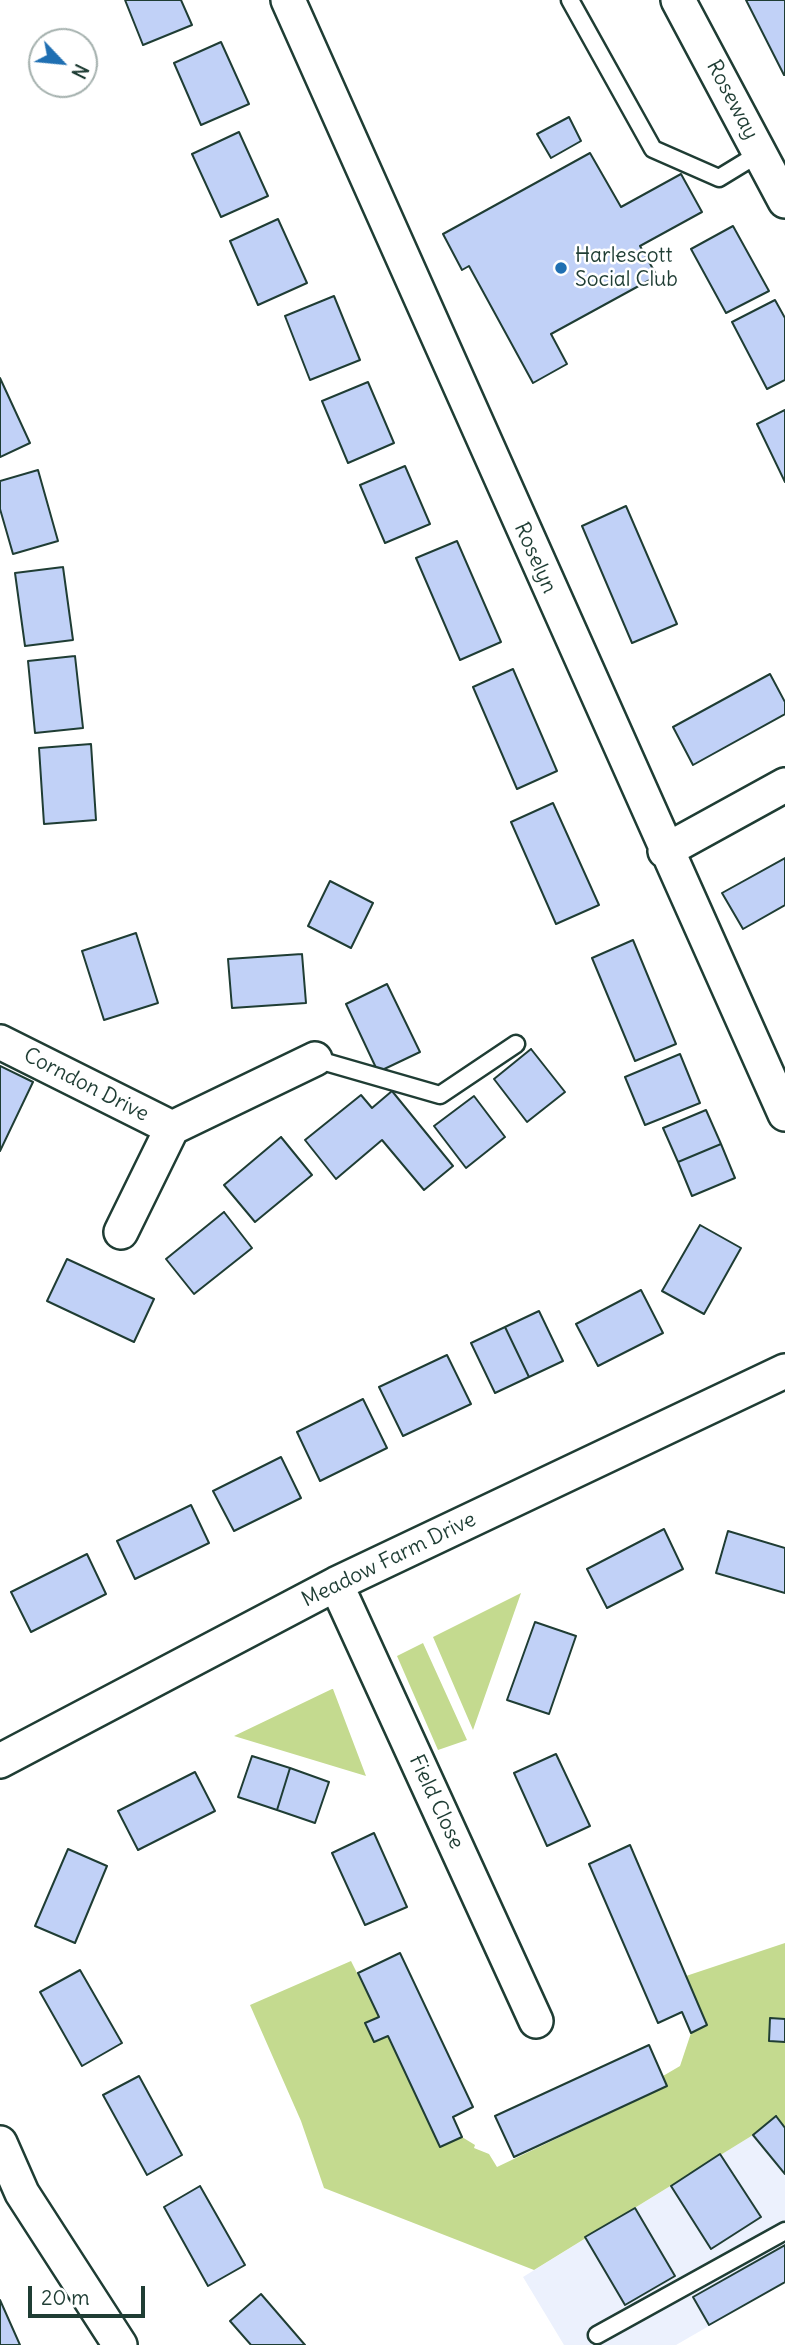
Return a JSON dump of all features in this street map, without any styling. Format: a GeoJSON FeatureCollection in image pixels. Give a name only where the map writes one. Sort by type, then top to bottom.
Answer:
{"type":"FeatureCollection","features":[{"type":"Feature","properties":{"kind":"street","name":"Roselyn"},"geometry":{"type":"LineString","coordinates":[[288,0],[665,851],[785,1114]]}},
{"type":"Feature","properties":{"kind":"street","name":"Roseway"},"geometry":{"type":"LineString","coordinates":[[678,0],[785,201]]}},
{"type":"Feature","properties":{"kind":"street"},"geometry":{"type":"LineString","coordinates":[[665,851],[785,785]]}},
{"type":"Feature","properties":{"kind":"street","name":"Corndon Drive"},"geometry":{"type":"LineString","coordinates":[[0,1042],[172,1128]]}},
{"type":"Feature","properties":{"kind":"street","name":"Corndon Drive"},"geometry":{"type":"LineString","coordinates":[[121,1232],[172,1128],[315,1059]]}},
{"type":"Feature","properties":{"kind":"street","name":"Meadow Farm Drive"},"geometry":{"type":"LineString","coordinates":[[0,1761],[336,1584],[785,1371]]}},
{"type":"Feature","properties":{"kind":"street","name":"Field Close"},"geometry":{"type":"LineString","coordinates":[[336,1584],[536,2021]]}},
{"type":"Feature","properties":{"kind":"street"},"geometry":{"type":"LineString","coordinates":[[0,2143],[22,2193],[120,2345]]}},
{"type":"Feature","properties":{"kind":"lane"},"geometry":{"type":"LineString","coordinates":[[570,0],[653,149],[719,178],[760,153]]}},
{"type":"Feature","properties":{"kind":"lane"},"geometry":{"type":"LineString","coordinates":[[315,1059],[440,1096],[516,1044]]}},
{"type":"Feature","properties":{"kind":"lane"},"geometry":{"type":"LineString","coordinates":[[597,2335],[785,2231]]}},
{"type":"Feature","properties":{"kind":"shaded area"},"geometry":{"type":"Polygon","coordinates":[[[776,2116],[785,2128],[785,2282],[676,2345],[564,2345],[523,2277],[753,2135],[776,2116]]]}},
{"type":"Feature","properties":{"kind":"green space"},"geometry":{"type":"Polygon","coordinates":[[[521,1593],[473,1730],[433,1637],[521,1593]]]}},
{"type":"Feature","properties":{"kind":"green space"},"geometry":{"type":"Polygon","coordinates":[[[423,1643],[467,1740],[438,1750],[397,1656],[423,1643]]]}},
{"type":"Feature","properties":{"kind":"green space"},"geometry":{"type":"Polygon","coordinates":[[[332,1689],[366,1776],[234,1736],[332,1689]]]}},
{"type":"Feature","properties":{"kind":"green space"},"geometry":{"type":"Polygon","coordinates":[[[785,1943],[785,2128],[776,2117],[753,2135],[534,2270],[324,2188],[301,2121],[250,2005],[351,1961],[379,2017],[365,2024],[374,2042],[388,2036],[440,2147],[462,2137],[475,2145],[474,2148],[489,2154],[497,2167],[667,2086],[663,2076],[680,2066],[691,2033],[707,2025],[686,1976],[785,1943]]]}},
{"type":"Feature","properties":{"kind":"building"},"geometry":{"type":"Polygon","coordinates":[[[125,0],[181,0],[192,25],[143,45],[125,0]]]}},
{"type":"Feature","properties":{"kind":"building"},"geometry":{"type":"Polygon","coordinates":[[[746,0],[785,0],[785,75],[784,75],[746,0]]]}},
{"type":"Feature","properties":{"kind":"building"},"geometry":{"type":"Polygon","coordinates":[[[221,42],[249,104],[201,125],[174,63],[221,42]]]}},
{"type":"Feature","properties":{"kind":"building"},"geometry":{"type":"Polygon","coordinates":[[[569,117],[581,141],[551,158],[537,134],[569,117]]]}},
{"type":"Feature","properties":{"kind":"building"},"geometry":{"type":"Polygon","coordinates":[[[239,132],[268,196],[221,217],[192,154],[239,132]]]}},
{"type":"Feature","properties":{"kind":"building","name":"Harlescott Social Club"},"geometry":{"type":"Polygon","coordinates":[[[590,153],[621,207],[681,174],[702,212],[640,246],[657,276],[551,334],[567,364],[533,383],[469,266],[462,270],[443,234],[590,153]]]}},
{"type":"Feature","properties":{"kind":"building"},"geometry":{"type":"Polygon","coordinates":[[[278,219],[307,283],[258,305],[230,241],[278,219]]]}},
{"type":"Feature","properties":{"kind":"building"},"geometry":{"type":"Polygon","coordinates":[[[733,226],[769,291],[726,313],[691,249],[733,226]]]}},
{"type":"Feature","properties":{"kind":"building"},"geometry":{"type":"Polygon","coordinates":[[[334,296],[360,360],[310,380],[285,316],[334,296]]]}},
{"type":"Feature","properties":{"kind":"building"},"geometry":{"type":"Polygon","coordinates":[[[775,300],[785,318],[785,380],[767,389],[732,322],[775,300]]]}},
{"type":"Feature","properties":{"kind":"building"},"geometry":{"type":"Polygon","coordinates":[[[0,378],[30,443],[0,457],[0,378]]]}},
{"type":"Feature","properties":{"kind":"building"},"geometry":{"type":"Polygon","coordinates":[[[368,382],[394,443],[348,463],[322,401],[368,382]]]}},
{"type":"Feature","properties":{"kind":"building"},"geometry":{"type":"Polygon","coordinates":[[[785,410],[785,482],[757,424],[785,410]]]}},
{"type":"Feature","properties":{"kind":"building"},"geometry":{"type":"Polygon","coordinates":[[[405,466],[430,524],[385,543],[360,485],[405,466]]]}},
{"type":"Feature","properties":{"kind":"building"},"geometry":{"type":"Polygon","coordinates":[[[38,470],[58,541],[13,554],[0,509],[0,481],[38,470]]]}},
{"type":"Feature","properties":{"kind":"building"},"geometry":{"type":"Polygon","coordinates":[[[626,506],[677,624],[632,643],[582,526],[626,506]]]}},
{"type":"Feature","properties":{"kind":"building"},"geometry":{"type":"Polygon","coordinates":[[[457,541],[501,642],[460,660],[416,558],[457,541]]]}},
{"type":"Feature","properties":{"kind":"building"},"geometry":{"type":"Polygon","coordinates":[[[63,567],[73,640],[25,646],[15,573],[63,567]]]}},
{"type":"Feature","properties":{"kind":"building"},"geometry":{"type":"Polygon","coordinates":[[[75,656],[83,728],[35,733],[28,661],[75,656]]]}},
{"type":"Feature","properties":{"kind":"building"},"geometry":{"type":"Polygon","coordinates":[[[513,669],[557,771],[517,789],[473,687],[513,669]]]}},
{"type":"Feature","properties":{"kind":"building"},"geometry":{"type":"Polygon","coordinates":[[[770,674],[785,702],[785,714],[693,765],[673,727],[770,674]]]}},
{"type":"Feature","properties":{"kind":"building"},"geometry":{"type":"Polygon","coordinates":[[[91,744],[96,820],[44,824],[39,748],[91,744]]]}},
{"type":"Feature","properties":{"kind":"building"},"geometry":{"type":"Polygon","coordinates":[[[553,803],[599,905],[556,924],[511,822],[553,803]]]}},
{"type":"Feature","properties":{"kind":"building"},"geometry":{"type":"Polygon","coordinates":[[[785,858],[785,905],[743,929],[722,893],[785,858]]]}},
{"type":"Feature","properties":{"kind":"building"},"geometry":{"type":"Polygon","coordinates":[[[330,881],[373,903],[351,948],[308,926],[330,881]]]}},
{"type":"Feature","properties":{"kind":"building"},"geometry":{"type":"Polygon","coordinates":[[[136,933],[158,1003],[104,1020],[82,951],[136,933]]]}},
{"type":"Feature","properties":{"kind":"building"},"geometry":{"type":"Polygon","coordinates":[[[633,940],[676,1044],[635,1061],[592,958],[633,940]]]}},
{"type":"Feature","properties":{"kind":"building"},"geometry":{"type":"Polygon","coordinates":[[[302,954],[306,1003],[232,1008],[228,959],[302,954]]]}},
{"type":"Feature","properties":{"kind":"building"},"geometry":{"type":"Polygon","coordinates":[[[387,984],[420,1052],[378,1072],[346,1004],[387,984]]]}},
{"type":"Feature","properties":{"kind":"building"},"geometry":{"type":"Polygon","coordinates":[[[531,1049],[565,1092],[527,1122],[494,1079],[531,1049]]]}},
{"type":"Feature","properties":{"kind":"building"},"geometry":{"type":"Polygon","coordinates":[[[680,1054],[700,1103],[645,1125],[625,1077],[680,1054]]]}},
{"type":"Feature","properties":{"kind":"building"},"geometry":{"type":"Polygon","coordinates":[[[0,1066],[33,1082],[0,1151],[0,1066]]]}},
{"type":"Feature","properties":{"kind":"building"},"geometry":{"type":"Polygon","coordinates":[[[392,1091],[453,1166],[424,1190],[382,1140],[336,1179],[305,1140],[361,1095],[372,1108],[392,1091]]]}},
{"type":"Feature","properties":{"kind":"building"},"geometry":{"type":"Polygon","coordinates":[[[474,1096],[505,1137],[466,1168],[434,1126],[474,1096]]]}},
{"type":"Feature","properties":{"kind":"building"},"geometry":{"type":"Polygon","coordinates":[[[706,1110],[721,1144],[678,1162],[663,1128],[706,1110]]]}},
{"type":"Feature","properties":{"kind":"building"},"geometry":{"type":"Polygon","coordinates":[[[281,1137],[312,1175],[255,1222],[224,1185],[281,1137]]]}},
{"type":"Feature","properties":{"kind":"building"},"geometry":{"type":"Polygon","coordinates":[[[721,1144],[735,1178],[692,1196],[678,1162],[721,1144]]]}},
{"type":"Feature","properties":{"kind":"building"},"geometry":{"type":"Polygon","coordinates":[[[224,1212],[252,1248],[194,1294],[166,1259],[224,1212]]]}},
{"type":"Feature","properties":{"kind":"building"},"geometry":{"type":"Polygon","coordinates":[[[700,1225],[741,1248],[704,1314],[662,1291],[700,1225]]]}},
{"type":"Feature","properties":{"kind":"building"},"geometry":{"type":"Polygon","coordinates":[[[67,1259],[154,1299],[134,1342],[47,1301],[67,1259]]]}},
{"type":"Feature","properties":{"kind":"building"},"geometry":{"type":"Polygon","coordinates":[[[641,1290],[663,1333],[598,1366],[576,1324],[641,1290]]]}},
{"type":"Feature","properties":{"kind":"building"},"geometry":{"type":"Polygon","coordinates":[[[539,1311],[563,1361],[529,1377],[505,1327],[539,1311]]]}},
{"type":"Feature","properties":{"kind":"building"},"geometry":{"type":"Polygon","coordinates":[[[505,1327],[529,1377],[495,1393],[471,1343],[505,1327]]]}},
{"type":"Feature","properties":{"kind":"building"},"geometry":{"type":"Polygon","coordinates":[[[447,1355],[471,1404],[403,1436],[379,1387],[447,1355]]]}},
{"type":"Feature","properties":{"kind":"building"},"geometry":{"type":"Polygon","coordinates":[[[363,1399],[387,1448],[320,1481],[297,1432],[363,1399]]]}},
{"type":"Feature","properties":{"kind":"building"},"geometry":{"type":"Polygon","coordinates":[[[281,1457],[301,1498],[234,1531],[213,1491],[281,1457]]]}},
{"type":"Feature","properties":{"kind":"building"},"geometry":{"type":"Polygon","coordinates":[[[191,1505],[209,1543],[135,1579],[117,1541],[191,1505]]]}},
{"type":"Feature","properties":{"kind":"building"},"geometry":{"type":"Polygon","coordinates":[[[664,1529],[683,1569],[607,1608],[587,1569],[664,1529]]]}},
{"type":"Feature","properties":{"kind":"building"},"geometry":{"type":"Polygon","coordinates":[[[728,1531],[785,1548],[785,1593],[716,1573],[728,1531]]]}},
{"type":"Feature","properties":{"kind":"building"},"geometry":{"type":"Polygon","coordinates":[[[87,1554],[106,1594],[31,1632],[11,1592],[87,1554]]]}},
{"type":"Feature","properties":{"kind":"building"},"geometry":{"type":"Polygon","coordinates":[[[535,1622],[576,1636],[549,1714],[507,1700],[535,1622]]]}},
{"type":"Feature","properties":{"kind":"building"},"geometry":{"type":"Polygon","coordinates":[[[556,1754],[590,1826],[547,1846],[514,1773],[556,1754]]]}},
{"type":"Feature","properties":{"kind":"building"},"geometry":{"type":"Polygon","coordinates":[[[252,1756],[290,1768],[277,1810],[238,1797],[252,1756]]]}},
{"type":"Feature","properties":{"kind":"building"},"geometry":{"type":"Polygon","coordinates":[[[290,1768],[329,1782],[315,1823],[277,1810],[290,1768]]]}},
{"type":"Feature","properties":{"kind":"building"},"geometry":{"type":"Polygon","coordinates":[[[195,1772],[215,1811],[138,1850],[118,1811],[195,1772]]]}},
{"type":"Feature","properties":{"kind":"building"},"geometry":{"type":"Polygon","coordinates":[[[374,1833],[407,1907],[365,1925],[332,1853],[374,1833]]]}},
{"type":"Feature","properties":{"kind":"building"},"geometry":{"type":"Polygon","coordinates":[[[630,1845],[707,2025],[691,2033],[682,2012],[658,2023],[589,1864],[630,1845]]]}},
{"type":"Feature","properties":{"kind":"building"},"geometry":{"type":"Polygon","coordinates":[[[68,1849],[107,1866],[75,1943],[35,1926],[68,1849]]]}},
{"type":"Feature","properties":{"kind":"building"},"geometry":{"type":"Polygon","coordinates":[[[400,1953],[473,2107],[453,2117],[462,2137],[440,2147],[388,2036],[374,2042],[365,2023],[379,2017],[358,1973],[400,1953]]]}},
{"type":"Feature","properties":{"kind":"building"},"geometry":{"type":"Polygon","coordinates":[[[80,1970],[122,2043],[82,2066],[40,1992],[80,1970]]]}},
{"type":"Feature","properties":{"kind":"building"},"geometry":{"type":"Polygon","coordinates":[[[770,2018],[785,2019],[785,2042],[769,2041],[770,2018]]]}},
{"type":"Feature","properties":{"kind":"building"},"geometry":{"type":"Polygon","coordinates":[[[649,2045],[667,2086],[514,2157],[495,2116],[649,2045]]]}},
{"type":"Feature","properties":{"kind":"building"},"geometry":{"type":"Polygon","coordinates":[[[139,2076],[182,2155],[147,2175],[103,2095],[139,2076]]]}},
{"type":"Feature","properties":{"kind":"building"},"geometry":{"type":"Polygon","coordinates":[[[776,2116],[785,2128],[785,2174],[753,2135],[776,2116]]]}},
{"type":"Feature","properties":{"kind":"building"},"geometry":{"type":"Polygon","coordinates":[[[720,2154],[761,2217],[711,2249],[671,2186],[720,2154]]]}},
{"type":"Feature","properties":{"kind":"building"},"geometry":{"type":"Polygon","coordinates":[[[200,2186],[245,2265],[208,2286],[164,2207],[200,2186]]]}},
{"type":"Feature","properties":{"kind":"building"},"geometry":{"type":"Polygon","coordinates":[[[635,2208],[675,2276],[625,2305],[585,2237],[635,2208]]]}},
{"type":"Feature","properties":{"kind":"building"},"geometry":{"type":"Polygon","coordinates":[[[785,2245],[785,2282],[709,2325],[693,2297],[785,2245]]]}},
{"type":"Feature","properties":{"kind":"building"},"geometry":{"type":"Polygon","coordinates":[[[261,2294],[305,2345],[251,2345],[230,2321],[261,2294]]]}},
{"type":"Feature","properties":{"kind":"building"},"geometry":{"type":"Polygon","coordinates":[[[0,2300],[20,2345],[0,2345],[0,2300]]]}},
{"type":"Feature","properties":{"kind":"place","name":"Harlescott Social Club"},"geometry":{"type":"Point","coordinates":[561,268]}}]}
